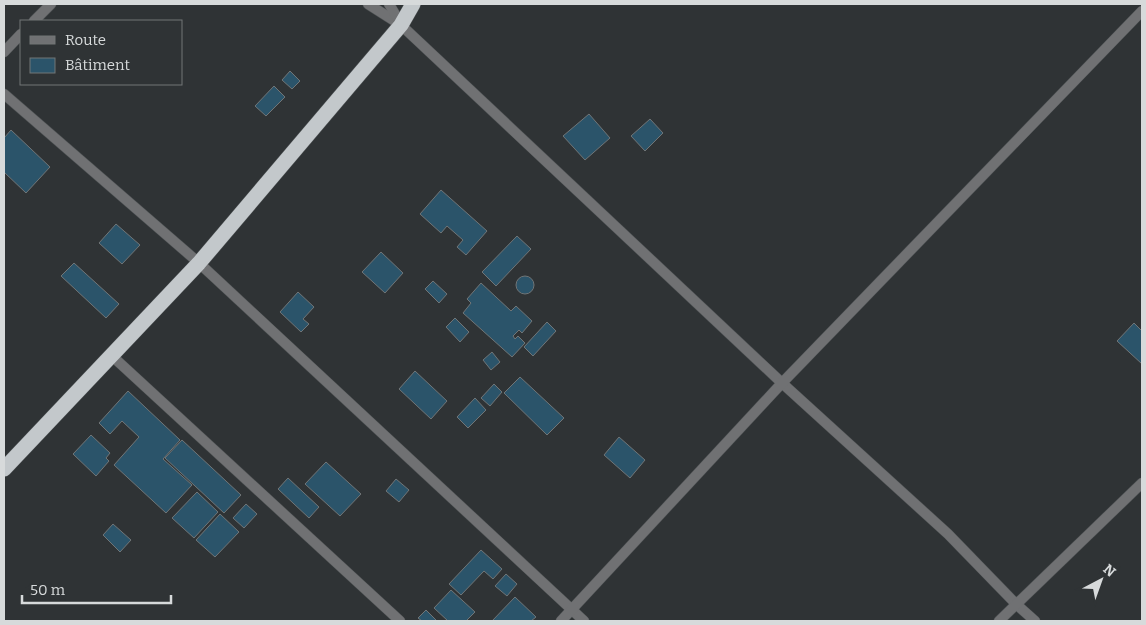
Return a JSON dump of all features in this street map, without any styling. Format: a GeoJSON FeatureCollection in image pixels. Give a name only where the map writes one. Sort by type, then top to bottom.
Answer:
{"type":"FeatureCollection","features":[{"type":"Feature","properties":{"kind":"highway"},"geometry":{"type":"LineString","coordinates":[[4,467],[199,263],[401,25],[414,4]]}},
{"type":"Feature","properties":{"kind":"street"},"geometry":{"type":"LineString","coordinates":[[35,20],[51,4]]}},
{"type":"Feature","properties":{"kind":"street"},"geometry":{"type":"LineString","coordinates":[[368,4],[401,25],[782,383],[948,534],[1035,621]]}},
{"type":"Feature","properties":{"kind":"street"},"geometry":{"type":"LineString","coordinates":[[389,4],[401,25]]}},
{"type":"Feature","properties":{"kind":"street"},"geometry":{"type":"LineString","coordinates":[[561,621],[782,383],[1142,11]]}},
{"type":"Feature","properties":{"kind":"street"},"geometry":{"type":"LineString","coordinates":[[4,52],[20,35]]}},
{"type":"Feature","properties":{"kind":"street"},"geometry":{"type":"LineString","coordinates":[[4,94],[199,263],[584,621]]}},
{"type":"Feature","properties":{"kind":"street"},"geometry":{"type":"LineString","coordinates":[[111,355],[400,621]]}},
{"type":"Feature","properties":{"kind":"street"},"geometry":{"type":"LineString","coordinates":[[1000,621],[1142,483]]}},
{"type":"Feature","properties":{"kind":"building"},"geometry":{"type":"Polygon","coordinates":[[[290,71],[300,81],[292,89],[282,80],[290,71]]]}},
{"type":"Feature","properties":{"kind":"building"},"geometry":{"type":"Polygon","coordinates":[[[274,86],[285,97],[266,116],[255,106],[274,86]]]}},
{"type":"Feature","properties":{"kind":"building"},"geometry":{"type":"Polygon","coordinates":[[[589,114],[610,138],[585,160],[563,136],[589,114]]]}},
{"type":"Feature","properties":{"kind":"building"},"geometry":{"type":"Polygon","coordinates":[[[650,119],[663,133],[645,151],[631,136],[650,119]]]}},
{"type":"Feature","properties":{"kind":"building"},"geometry":{"type":"Polygon","coordinates":[[[11,130],[50,167],[26,193],[4,172],[4,138],[11,130]]]}},
{"type":"Feature","properties":{"kind":"building"},"geometry":{"type":"Polygon","coordinates":[[[441,190],[487,231],[466,255],[457,247],[463,240],[447,226],[441,233],[420,214],[441,190]]]}},
{"type":"Feature","properties":{"kind":"building"},"geometry":{"type":"Polygon","coordinates":[[[116,224],[140,245],[122,264],[99,243],[116,224]]]}},
{"type":"Feature","properties":{"kind":"building"},"geometry":{"type":"Polygon","coordinates":[[[517,236],[531,249],[496,286],[482,272],[517,236]]]}},
{"type":"Feature","properties":{"kind":"building"},"geometry":{"type":"Polygon","coordinates":[[[381,252],[403,273],[385,293],[362,272],[381,252]]]}},
{"type":"Feature","properties":{"kind":"building"},"geometry":{"type":"Polygon","coordinates":[[[74,263],[119,304],[106,318],[61,276],[74,263]]]}},
{"type":"Feature","properties":{"kind":"building"},"geometry":{"type":"Polygon","coordinates":[[[525,276],[531,279],[534,285],[531,291],[525,294],[519,291],[516,285],[519,279],[525,276]]]}},
{"type":"Feature","properties":{"kind":"building"},"geometry":{"type":"Polygon","coordinates":[[[433,281],[447,294],[439,303],[425,289],[433,281]]]}},
{"type":"Feature","properties":{"kind":"building"},"geometry":{"type":"Polygon","coordinates":[[[481,283],[511,311],[516,306],[532,321],[522,333],[519,330],[513,336],[515,339],[518,336],[525,343],[512,357],[463,313],[471,303],[467,299],[481,283]]]}},
{"type":"Feature","properties":{"kind":"building"},"geometry":{"type":"Polygon","coordinates":[[[298,292],[314,307],[303,319],[309,324],[301,332],[280,312],[298,292]]]}},
{"type":"Feature","properties":{"kind":"building"},"geometry":{"type":"Polygon","coordinates":[[[455,318],[469,332],[460,342],[446,327],[455,318]]]}},
{"type":"Feature","properties":{"kind":"building"},"geometry":{"type":"Polygon","coordinates":[[[547,322],[556,331],[533,356],[524,347],[547,322]]]}},
{"type":"Feature","properties":{"kind":"building"},"geometry":{"type":"Polygon","coordinates":[[[1134,323],[1142,331],[1142,364],[1117,341],[1134,323]]]}},
{"type":"Feature","properties":{"kind":"building"},"geometry":{"type":"Polygon","coordinates":[[[492,352],[500,362],[491,370],[483,360],[492,352]]]}},
{"type":"Feature","properties":{"kind":"building"},"geometry":{"type":"Polygon","coordinates":[[[415,371],[447,401],[431,419],[399,389],[415,371]]]}},
{"type":"Feature","properties":{"kind":"building"},"geometry":{"type":"Polygon","coordinates":[[[520,377],[564,418],[547,435],[504,393],[520,377]]]}},
{"type":"Feature","properties":{"kind":"building"},"geometry":{"type":"Polygon","coordinates":[[[494,384],[502,392],[490,406],[481,398],[494,384]]]}},
{"type":"Feature","properties":{"kind":"building"},"geometry":{"type":"Polygon","coordinates":[[[128,391],[180,440],[163,459],[192,485],[166,513],[114,465],[139,437],[122,421],[110,434],[99,423],[128,391]]]}},
{"type":"Feature","properties":{"kind":"building"},"geometry":{"type":"Polygon","coordinates":[[[475,398],[486,410],[468,428],[457,417],[475,398]]]}},
{"type":"Feature","properties":{"kind":"building"},"geometry":{"type":"Polygon","coordinates":[[[91,435],[110,453],[106,458],[109,461],[96,476],[73,454],[91,435]]]}},
{"type":"Feature","properties":{"kind":"building"},"geometry":{"type":"Polygon","coordinates":[[[619,437],[645,460],[630,478],[604,455],[619,437]]]}},
{"type":"Feature","properties":{"kind":"building"},"geometry":{"type":"Polygon","coordinates":[[[182,440],[241,495],[224,513],[165,458],[182,440]]]}},
{"type":"Feature","properties":{"kind":"building"},"geometry":{"type":"Polygon","coordinates":[[[326,462],[361,494],[340,516],[305,484],[326,462]]]}},
{"type":"Feature","properties":{"kind":"building"},"geometry":{"type":"Polygon","coordinates":[[[288,478],[319,507],[309,518],[278,489],[288,478]]]}},
{"type":"Feature","properties":{"kind":"building"},"geometry":{"type":"Polygon","coordinates":[[[396,479],[409,490],[399,502],[386,491],[396,479]]]}},
{"type":"Feature","properties":{"kind":"building"},"geometry":{"type":"Polygon","coordinates":[[[197,492],[218,512],[194,538],[172,518],[197,492]]]}},
{"type":"Feature","properties":{"kind":"building"},"geometry":{"type":"Polygon","coordinates":[[[246,504],[257,514],[244,528],[233,518],[246,504]]]}},
{"type":"Feature","properties":{"kind":"building"},"geometry":{"type":"Polygon","coordinates":[[[220,514],[239,532],[215,557],[196,540],[220,514]]]}},
{"type":"Feature","properties":{"kind":"building"},"geometry":{"type":"Polygon","coordinates":[[[113,524],[131,540],[120,552],[103,535],[113,524]]]}},
{"type":"Feature","properties":{"kind":"building"},"geometry":{"type":"Polygon","coordinates":[[[481,550],[502,569],[493,579],[484,571],[461,595],[449,584],[481,550]]]}},
{"type":"Feature","properties":{"kind":"building"},"geometry":{"type":"Polygon","coordinates":[[[506,574],[517,584],[507,596],[495,586],[506,574]]]}},
{"type":"Feature","properties":{"kind":"building"},"geometry":{"type":"Polygon","coordinates":[[[451,590],[475,612],[466,621],[448,621],[434,608],[451,590]]]}},
{"type":"Feature","properties":{"kind":"building"},"geometry":{"type":"Polygon","coordinates":[[[515,597],[536,617],[531,621],[492,621],[515,597]]]}},
{"type":"Feature","properties":{"kind":"building"},"geometry":{"type":"Polygon","coordinates":[[[426,610],[437,621],[422,621],[418,618],[426,610]]]}}]}
